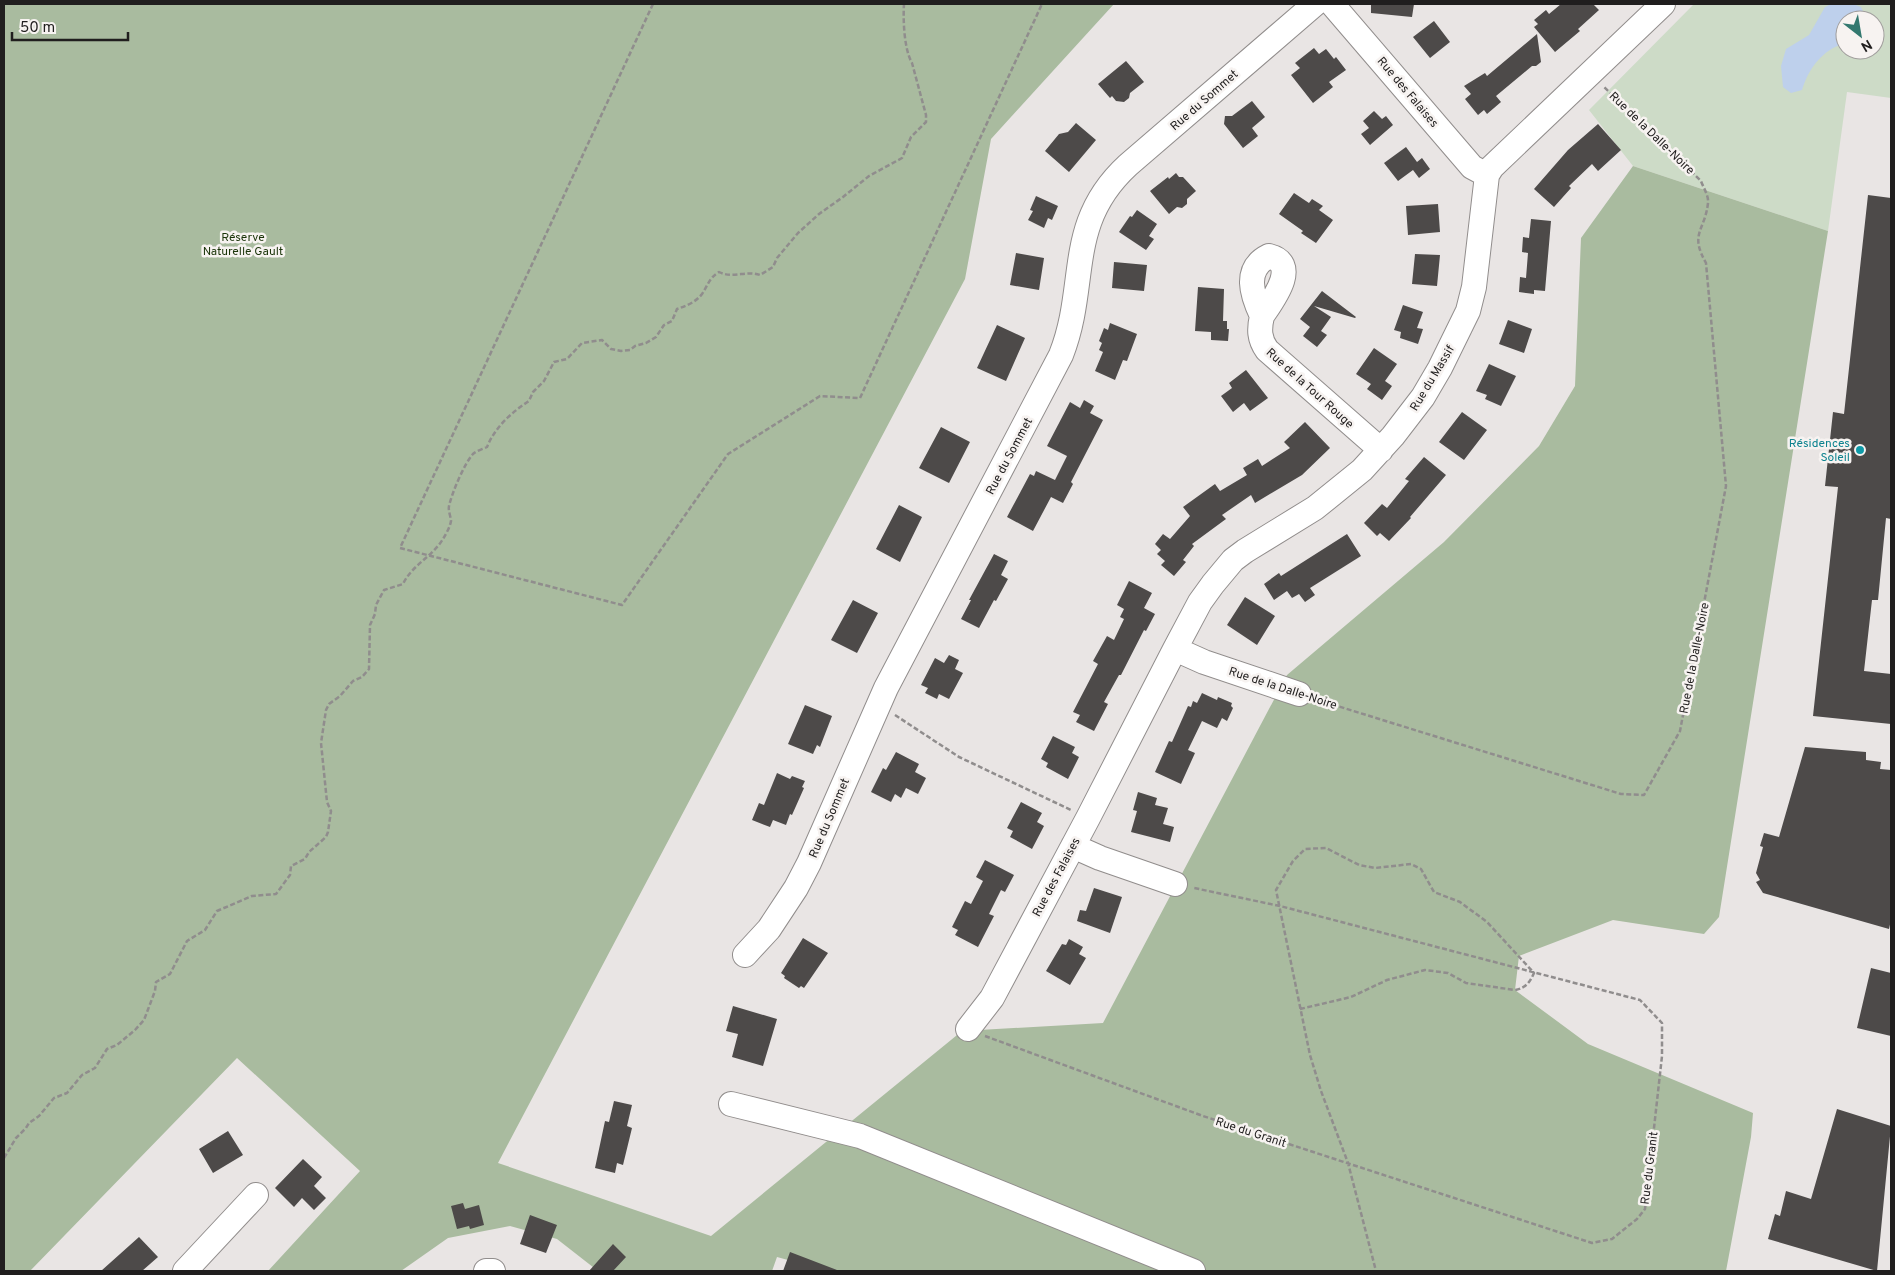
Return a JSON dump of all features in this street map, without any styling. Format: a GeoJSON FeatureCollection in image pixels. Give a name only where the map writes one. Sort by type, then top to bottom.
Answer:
{"type":"FeatureCollection","features":[{"type":"Feature","properties":{"kind":"street","name":"Rue du Sommet"},"geometry":{"type":"LineString","coordinates":[[745,955],[769,929],[805,872],[886,688],[1061,355],[1073,319],[1080,255],[1085,232],[1099,200],[1112,181],[1128,165],[1315,4]]}},
{"type":"Feature","properties":{"kind":"street","name":"Rue des Falaises"},"geometry":{"type":"LineString","coordinates":[[1332,4],[1472,167],[1487,175]]}},
{"type":"Feature","properties":{"kind":"street"},"geometry":{"type":"LineString","coordinates":[[1487,175],[1498,160],[1663,4]]}},
{"type":"Feature","properties":{"kind":"street","name":"Rue du Massif"},"geometry":{"type":"LineString","coordinates":[[1139,720],[1200,602],[1212,584],[1233,560],[1306,514],[1338,490],[1381,450],[1423,397],[1468,312],[1474,287],[1487,175]]}},
{"type":"Feature","properties":{"kind":"street","name":"Rue de la Tour Rouge"},"geometry":{"type":"LineString","coordinates":[[1262,316],[1260,333],[1262,342],[1267,350],[1381,450]]}},
{"type":"Feature","properties":{"kind":"street","name":"Rue de la Dalle-Noire"},"geometry":{"type":"LineString","coordinates":[[1175,649],[1204,662],[1300,694]]}},
{"type":"Feature","properties":{"kind":"street","name":"Rue des Falaises"},"geometry":{"type":"LineString","coordinates":[[968,1029],[992,998],[1139,720]]}},
{"type":"Feature","properties":{"kind":"street"},"geometry":{"type":"LineString","coordinates":[[1073,846],[1100,858],[1175,884]]}},
{"type":"Feature","properties":{"kind":"street"},"geometry":{"type":"LineString","coordinates":[[732,1104],[860,1136],[1193,1271]]}},
{"type":"Feature","properties":{"kind":"street"},"geometry":{"type":"LineString","coordinates":[[185,1271],[256,1195]]}},
{"type":"Feature","properties":{"kind":"street"},"geometry":{"type":"LineString","coordinates":[[486,1271],[493,1271]]}},
{"type":"Feature","properties":{"kind":"path"},"geometry":{"type":"LineString","coordinates":[[653,4],[400,548],[622,605],[728,454],[820,396],[860,398],[1042,4]]}},
{"type":"Feature","properties":{"kind":"path"},"geometry":{"type":"LineString","coordinates":[[4,1158],[16,1138],[29,1123],[39,1116],[54,1098],[67,1093],[82,1075],[95,1068],[107,1049],[117,1045],[144,1020],[155,991],[156,982],[170,974],[187,941],[205,930],[217,911],[252,896],[276,894],[290,875],[291,866],[305,859],[308,852],[326,837],[331,811],[327,802],[321,743],[326,710],[329,704],[340,696],[352,681],[362,677],[369,670],[370,625],[381,595],[384,590],[403,584],[407,575],[417,568],[422,559],[430,555],[443,540],[451,521],[449,506],[455,489],[459,478],[474,453],[487,447],[493,433],[501,424],[521,405],[529,401],[536,387],[544,381],[554,362],[567,358],[582,343],[593,340],[602,340],[612,349],[621,351],[630,350],[635,346],[646,343],[656,337],[664,325],[672,321],[677,309],[688,305],[701,295],[712,277],[719,272],[726,276],[754,273],[760,275],[766,272],[773,267],[777,258],[798,233],[819,214],[869,176],[902,158],[911,137],[926,122],[912,63],[908,57],[904,31],[904,4]]}},
{"type":"Feature","properties":{"kind":"path","name":"Rue de la Dalle-Noire"},"geometry":{"type":"LineString","coordinates":[[1300,694],[1621,794],[1644,795],[1680,731],[1726,486],[1706,263],[1698,250],[1698,232],[1708,201],[1701,180],[1590,74]]}},
{"type":"Feature","properties":{"kind":"path"},"geometry":{"type":"LineString","coordinates":[[890,712],[959,757],[1088,818]]}},
{"type":"Feature","properties":{"kind":"path"},"geometry":{"type":"LineString","coordinates":[[1300,1009],[1351,997],[1387,980],[1425,970],[1448,973],[1466,983],[1515,990],[1523,988],[1530,982],[1534,973],[1487,922],[1460,902],[1434,892],[1420,869],[1411,864],[1375,868],[1359,865],[1326,848],[1305,849],[1293,861],[1276,890],[1280,906],[1300,1009],[1310,1054],[1321,1091],[1348,1163],[1376,1271]]}},
{"type":"Feature","properties":{"kind":"path","name":"Rue du Granit"},"geometry":{"type":"LineString","coordinates":[[968,1029],[1204,1116],[1592,1243],[1612,1239],[1637,1219],[1645,1209],[1662,1056],[1662,1023],[1640,1000],[1280,906],[1175,884]]}},
{"type":"Feature","properties":{"kind":"green space","name":"Réserve Naturelle Gault"},"geometry":{"type":"Polygon","coordinates":[[[4,4],[1114,4],[991,139],[965,279],[498,1163],[711,1236],[962,1031],[1103,1023],[1287,675],[1444,542],[1539,446],[1575,386],[1581,238],[1633,166],[1828,231],[1719,917],[1704,934],[1613,920],[1519,956],[1515,990],[1588,1044],[1753,1113],[1751,1137],[1726,1271],[828,1271],[777,1257],[772,1271],[598,1271],[557,1239],[510,1226],[448,1238],[401,1271],[268,1271],[360,1171],[237,1058],[30,1271],[4,1271],[4,4]]]}},
{"type":"Feature","properties":{"kind":"green space"},"geometry":{"type":"Polygon","coordinates":[[[1694,4],[1891,4],[1891,98],[1847,92],[1828,231],[1633,166],[1589,110],[1694,4]]]}},
{"type":"Feature","properties":{"kind":"water"},"geometry":{"type":"Polygon","coordinates":[[[1831,4],[1853,4],[1861,7],[1862,10],[1835,10],[1835,47],[1823,55],[1813,67],[1802,90],[1791,93],[1783,87],[1781,66],[1786,49],[1809,35],[1825,7],[1831,4]]]}},
{"type":"Feature","properties":{"kind":"building"},"geometry":{"type":"Polygon","coordinates":[[[1371,4],[1414,4],[1412,17],[1371,13],[1371,4]]]}},
{"type":"Feature","properties":{"kind":"building"},"geometry":{"type":"Polygon","coordinates":[[[1561,4],[1593,4],[1599,10],[1578,29],[1580,31],[1555,52],[1534,27],[1538,24],[1534,20],[1546,10],[1549,14],[1561,4]]]}},
{"type":"Feature","properties":{"kind":"building"},"geometry":{"type":"Polygon","coordinates":[[[1434,21],[1450,42],[1430,58],[1413,37],[1434,21]]]}},
{"type":"Feature","properties":{"kind":"building"},"geometry":{"type":"Polygon","coordinates":[[[1537,34],[1541,62],[1536,66],[1532,66],[1496,96],[1501,102],[1487,114],[1484,110],[1478,115],[1465,99],[1471,94],[1464,86],[1485,73],[1487,76],[1537,34]]]}},
{"type":"Feature","properties":{"kind":"building"},"geometry":{"type":"Polygon","coordinates":[[[1314,48],[1319,54],[1326,49],[1334,59],[1336,57],[1346,70],[1329,82],[1333,87],[1313,103],[1291,75],[1300,68],[1295,63],[1314,48]]]}},
{"type":"Feature","properties":{"kind":"building"},"geometry":{"type":"Polygon","coordinates":[[[1126,61],[1144,82],[1130,93],[1129,98],[1124,102],[1116,101],[1112,96],[1110,98],[1098,84],[1126,61]]]}},
{"type":"Feature","properties":{"kind":"building"},"geometry":{"type":"Polygon","coordinates":[[[1252,101],[1265,117],[1252,128],[1258,136],[1243,148],[1224,124],[1225,116],[1232,116],[1252,101]]]}},
{"type":"Feature","properties":{"kind":"building"},"geometry":{"type":"Polygon","coordinates":[[[1374,111],[1382,119],[1386,116],[1393,125],[1370,145],[1361,134],[1369,128],[1363,121],[1374,111]]]}},
{"type":"Feature","properties":{"kind":"building"},"geometry":{"type":"Polygon","coordinates":[[[1076,123],[1096,140],[1069,172],[1045,151],[1059,134],[1068,132],[1076,123]]]}},
{"type":"Feature","properties":{"kind":"building"},"geometry":{"type":"Polygon","coordinates":[[[1598,124],[1621,150],[1598,171],[1592,164],[1569,186],[1571,188],[1554,207],[1534,189],[1568,150],[1598,124]]]}},
{"type":"Feature","properties":{"kind":"building"},"geometry":{"type":"Polygon","coordinates":[[[1406,147],[1417,162],[1422,158],[1430,169],[1419,178],[1413,170],[1398,181],[1384,163],[1406,147]]]}},
{"type":"Feature","properties":{"kind":"building"},"geometry":{"type":"Polygon","coordinates":[[[1176,173],[1179,177],[1183,177],[1196,191],[1187,199],[1187,204],[1182,208],[1177,207],[1169,214],[1150,191],[1176,173]]]}},
{"type":"Feature","properties":{"kind":"building"},"geometry":{"type":"Polygon","coordinates":[[[1294,193],[1309,203],[1312,199],[1323,206],[1319,210],[1333,220],[1316,243],[1279,214],[1294,193]]]}},
{"type":"Feature","properties":{"kind":"building","name":"Résidences Soleil"},"geometry":{"type":"Polygon","coordinates":[[[1868,195],[1891,198],[1891,519],[1886,518],[1878,600],[1872,600],[1864,671],[1891,674],[1891,724],[1813,716],[1838,487],[1825,486],[1833,412],[1844,414],[1868,195]]]}},
{"type":"Feature","properties":{"kind":"building"},"geometry":{"type":"Polygon","coordinates":[[[1036,196],[1058,206],[1052,220],[1048,218],[1044,228],[1028,220],[1033,211],[1030,210],[1036,196]]]}},
{"type":"Feature","properties":{"kind":"building"},"geometry":{"type":"Polygon","coordinates":[[[1438,204],[1440,232],[1408,235],[1406,206],[1438,204]]]}},
{"type":"Feature","properties":{"kind":"building"},"geometry":{"type":"Polygon","coordinates":[[[1137,210],[1157,224],[1149,236],[1154,239],[1146,250],[1119,232],[1130,216],[1132,217],[1137,210]]]}},
{"type":"Feature","properties":{"kind":"building"},"geometry":{"type":"Polygon","coordinates":[[[1531,219],[1551,221],[1545,291],[1534,290],[1534,294],[1519,292],[1520,277],[1526,278],[1528,253],[1522,252],[1523,237],[1529,238],[1531,219]]]}},
{"type":"Feature","properties":{"kind":"building"},"geometry":{"type":"Polygon","coordinates":[[[1016,253],[1044,258],[1039,290],[1010,285],[1016,253]]]}},
{"type":"Feature","properties":{"kind":"building"},"geometry":{"type":"Polygon","coordinates":[[[1415,254],[1440,255],[1437,286],[1412,284],[1415,254]]]}},
{"type":"Feature","properties":{"kind":"building"},"geometry":{"type":"Polygon","coordinates":[[[1114,262],[1147,265],[1144,291],[1112,288],[1114,262]]]}},
{"type":"Feature","properties":{"kind":"building"},"geometry":{"type":"Polygon","coordinates":[[[1198,287],[1224,289],[1223,321],[1227,321],[1227,329],[1229,329],[1228,341],[1211,340],[1211,332],[1195,331],[1198,287]]]}},
{"type":"Feature","properties":{"kind":"building"},"geometry":{"type":"Polygon","coordinates":[[[1322,291],[1356,317],[1314,306],[1331,317],[1321,331],[1327,335],[1317,347],[1303,336],[1310,327],[1300,319],[1322,291]]]}},
{"type":"Feature","properties":{"kind":"building"},"geometry":{"type":"Polygon","coordinates":[[[1403,305],[1423,312],[1417,328],[1423,329],[1418,344],[1400,338],[1401,332],[1394,330],[1403,305]]]}},
{"type":"Feature","properties":{"kind":"building"},"geometry":{"type":"Polygon","coordinates":[[[1508,320],[1532,329],[1524,353],[1499,344],[1508,320]]]}},
{"type":"Feature","properties":{"kind":"building"},"geometry":{"type":"Polygon","coordinates":[[[1110,323],[1137,334],[1127,361],[1123,360],[1115,380],[1095,371],[1103,352],[1099,350],[1102,343],[1099,341],[1104,328],[1108,330],[1110,323]]]}},
{"type":"Feature","properties":{"kind":"building"},"geometry":{"type":"Polygon","coordinates":[[[997,325],[1025,338],[1006,381],[977,368],[997,325]]]}},
{"type":"Feature","properties":{"kind":"building"},"geometry":{"type":"Polygon","coordinates":[[[1374,348],[1397,364],[1385,381],[1392,386],[1382,400],[1367,389],[1371,384],[1356,374],[1374,348]]]}},
{"type":"Feature","properties":{"kind":"building"},"geometry":{"type":"Polygon","coordinates":[[[1489,364],[1516,376],[1501,406],[1485,399],[1487,395],[1476,391],[1489,364]]]}},
{"type":"Feature","properties":{"kind":"building"},"geometry":{"type":"Polygon","coordinates":[[[1246,370],[1268,398],[1250,411],[1244,403],[1233,412],[1221,396],[1232,388],[1229,383],[1246,370]]]}},
{"type":"Feature","properties":{"kind":"building"},"geometry":{"type":"Polygon","coordinates":[[[1084,400],[1094,406],[1090,413],[1103,420],[1071,482],[1073,484],[1063,503],[1051,497],[1033,531],[1007,517],[1030,474],[1034,476],[1036,471],[1055,480],[1067,456],[1047,446],[1070,402],[1080,408],[1084,400]]]}},
{"type":"Feature","properties":{"kind":"building"},"geometry":{"type":"Polygon","coordinates":[[[1462,412],[1487,430],[1464,460],[1439,442],[1462,412]]]}},
{"type":"Feature","properties":{"kind":"building"},"geometry":{"type":"Polygon","coordinates":[[[1305,422],[1330,448],[1302,475],[1255,503],[1251,495],[1222,515],[1226,519],[1192,544],[1194,546],[1183,560],[1186,562],[1174,576],[1161,565],[1165,561],[1157,554],[1161,550],[1155,544],[1163,534],[1170,539],[1190,516],[1183,507],[1215,484],[1220,491],[1247,475],[1243,468],[1258,459],[1262,466],[1290,448],[1284,442],[1305,422]]]}},
{"type":"Feature","properties":{"kind":"building"},"geometry":{"type":"Polygon","coordinates":[[[941,427],[970,442],[949,483],[919,468],[941,427]]]}},
{"type":"Feature","properties":{"kind":"building"},"geometry":{"type":"Polygon","coordinates":[[[1424,457],[1446,475],[1411,518],[1389,541],[1380,533],[1377,536],[1364,523],[1382,504],[1387,508],[1409,481],[1405,479],[1424,457]]]}},
{"type":"Feature","properties":{"kind":"building"},"geometry":{"type":"Polygon","coordinates":[[[899,505],[922,517],[900,562],[876,549],[899,505]]]}},
{"type":"Feature","properties":{"kind":"building"},"geometry":{"type":"Polygon","coordinates":[[[1347,534],[1361,556],[1310,588],[1315,595],[1305,602],[1299,594],[1292,598],[1287,591],[1274,600],[1264,584],[1279,573],[1281,576],[1347,534]]]}},
{"type":"Feature","properties":{"kind":"building"},"geometry":{"type":"Polygon","coordinates":[[[994,554],[1008,561],[1001,575],[1008,579],[979,628],[961,619],[994,554]]]}},
{"type":"Feature","properties":{"kind":"building"},"geometry":{"type":"Polygon","coordinates":[[[1129,581],[1152,593],[1144,608],[1155,614],[1104,702],[1108,704],[1094,731],[1076,722],[1080,715],[1073,712],[1098,664],[1093,661],[1107,636],[1114,640],[1124,619],[1120,617],[1124,609],[1117,605],[1129,581]]]}},
{"type":"Feature","properties":{"kind":"building"},"geometry":{"type":"Polygon","coordinates":[[[1245,597],[1275,616],[1257,645],[1227,625],[1245,597]]]}},
{"type":"Feature","properties":{"kind":"building"},"geometry":{"type":"Polygon","coordinates":[[[853,600],[878,613],[857,653],[831,640],[853,600]]]}},
{"type":"Feature","properties":{"kind":"building"},"geometry":{"type":"Polygon","coordinates":[[[949,655],[959,660],[955,669],[963,673],[949,699],[939,694],[937,699],[925,693],[928,688],[921,685],[935,658],[944,663],[949,655]]]}},
{"type":"Feature","properties":{"kind":"building"},"geometry":{"type":"Polygon","coordinates":[[[1202,693],[1217,700],[1218,697],[1232,703],[1231,706],[1233,708],[1227,721],[1222,718],[1217,728],[1202,721],[1188,750],[1195,753],[1181,784],[1155,772],[1169,741],[1172,742],[1188,706],[1191,707],[1193,701],[1197,703],[1202,693]]]}},
{"type":"Feature","properties":{"kind":"building"},"geometry":{"type":"Polygon","coordinates":[[[805,705],[832,716],[820,747],[817,745],[813,754],[788,744],[805,705]]]}},
{"type":"Feature","properties":{"kind":"building"},"geometry":{"type":"Polygon","coordinates":[[[1053,736],[1075,747],[1072,753],[1079,757],[1068,779],[1046,767],[1048,763],[1041,759],[1053,736]]]}},
{"type":"Feature","properties":{"kind":"building"},"geometry":{"type":"Polygon","coordinates":[[[1805,747],[1866,752],[1866,760],[1881,762],[1880,769],[1891,770],[1891,920],[1889,929],[1763,893],[1756,882],[1760,880],[1756,873],[1763,847],[1760,846],[1764,833],[1779,837],[1805,747]]]}},
{"type":"Feature","properties":{"kind":"building"},"geometry":{"type":"Polygon","coordinates":[[[896,752],[919,764],[915,772],[926,778],[918,794],[906,788],[901,798],[895,794],[891,802],[871,792],[883,768],[886,770],[896,752]]]}},
{"type":"Feature","properties":{"kind":"building"},"geometry":{"type":"Polygon","coordinates":[[[777,773],[790,779],[792,776],[805,781],[802,787],[804,788],[786,825],[773,820],[770,827],[752,820],[759,803],[764,805],[777,773]]]}},
{"type":"Feature","properties":{"kind":"building"},"geometry":{"type":"Polygon","coordinates":[[[1138,792],[1157,798],[1155,805],[1168,808],[1163,824],[1174,827],[1170,842],[1131,832],[1137,811],[1133,810],[1138,792]]]}},
{"type":"Feature","properties":{"kind":"building"},"geometry":{"type":"Polygon","coordinates":[[[1021,802],[1042,813],[1037,822],[1044,826],[1032,849],[1010,837],[1013,831],[1007,828],[1021,802]]]}},
{"type":"Feature","properties":{"kind":"building"},"geometry":{"type":"Polygon","coordinates":[[[985,860],[1014,875],[1005,892],[1001,890],[989,914],[994,916],[978,947],[955,935],[958,930],[952,927],[965,901],[971,904],[983,881],[976,877],[985,860]]]}},
{"type":"Feature","properties":{"kind":"building"},"geometry":{"type":"Polygon","coordinates":[[[1094,888],[1122,897],[1110,933],[1077,921],[1080,910],[1086,911],[1094,888]]]}},
{"type":"Feature","properties":{"kind":"building"},"geometry":{"type":"Polygon","coordinates":[[[803,938],[828,953],[804,988],[801,986],[799,988],[784,978],[785,976],[781,973],[803,938]]]}},
{"type":"Feature","properties":{"kind":"building"},"geometry":{"type":"Polygon","coordinates":[[[1069,939],[1083,947],[1079,954],[1086,958],[1070,985],[1046,971],[1062,944],[1066,945],[1069,939]]]}},
{"type":"Feature","properties":{"kind":"building"},"geometry":{"type":"Polygon","coordinates":[[[1871,968],[1891,973],[1891,1036],[1857,1028],[1871,968]]]}},
{"type":"Feature","properties":{"kind":"building"},"geometry":{"type":"Polygon","coordinates":[[[733,1006],[777,1019],[763,1066],[732,1057],[738,1034],[726,1031],[733,1006]]]}},
{"type":"Feature","properties":{"kind":"building"},"geometry":{"type":"Polygon","coordinates":[[[614,1101],[632,1105],[627,1126],[632,1128],[623,1165],[617,1163],[615,1173],[595,1168],[605,1121],[609,1122],[614,1101]]]}},
{"type":"Feature","properties":{"kind":"building"},"geometry":{"type":"Polygon","coordinates":[[[1837,1109],[1891,1126],[1877,1271],[1768,1239],[1775,1214],[1780,1216],[1786,1191],[1811,1199],[1837,1109]]]}},
{"type":"Feature","properties":{"kind":"building"},"geometry":{"type":"Polygon","coordinates":[[[228,1131],[243,1155],[213,1173],[199,1149],[228,1131]]]}},
{"type":"Feature","properties":{"kind":"building"},"geometry":{"type":"Polygon","coordinates":[[[303,1159],[322,1177],[314,1186],[326,1198],[314,1210],[302,1198],[294,1207],[275,1188],[303,1159]]]}},
{"type":"Feature","properties":{"kind":"building"},"geometry":{"type":"Polygon","coordinates":[[[463,1203],[465,1209],[479,1205],[484,1225],[470,1229],[469,1226],[457,1229],[451,1206],[463,1203]]]}},
{"type":"Feature","properties":{"kind":"building"},"geometry":{"type":"Polygon","coordinates":[[[530,1215],[557,1225],[546,1253],[520,1244],[530,1215]]]}},
{"type":"Feature","properties":{"kind":"building"},"geometry":{"type":"Polygon","coordinates":[[[139,1237],[158,1257],[142,1271],[101,1271],[139,1237]]]}},
{"type":"Feature","properties":{"kind":"building"},"geometry":{"type":"Polygon","coordinates":[[[613,1244],[626,1257],[613,1271],[589,1271],[613,1244]]]}},
{"type":"Feature","properties":{"kind":"building"},"geometry":{"type":"Polygon","coordinates":[[[790,1252],[837,1270],[837,1271],[783,1271],[790,1252]]]}},
{"type":"Feature","properties":{"kind":"place","name":"Résidences Soleil"},"geometry":{"type":"Point","coordinates":[1860,450]}}]}
